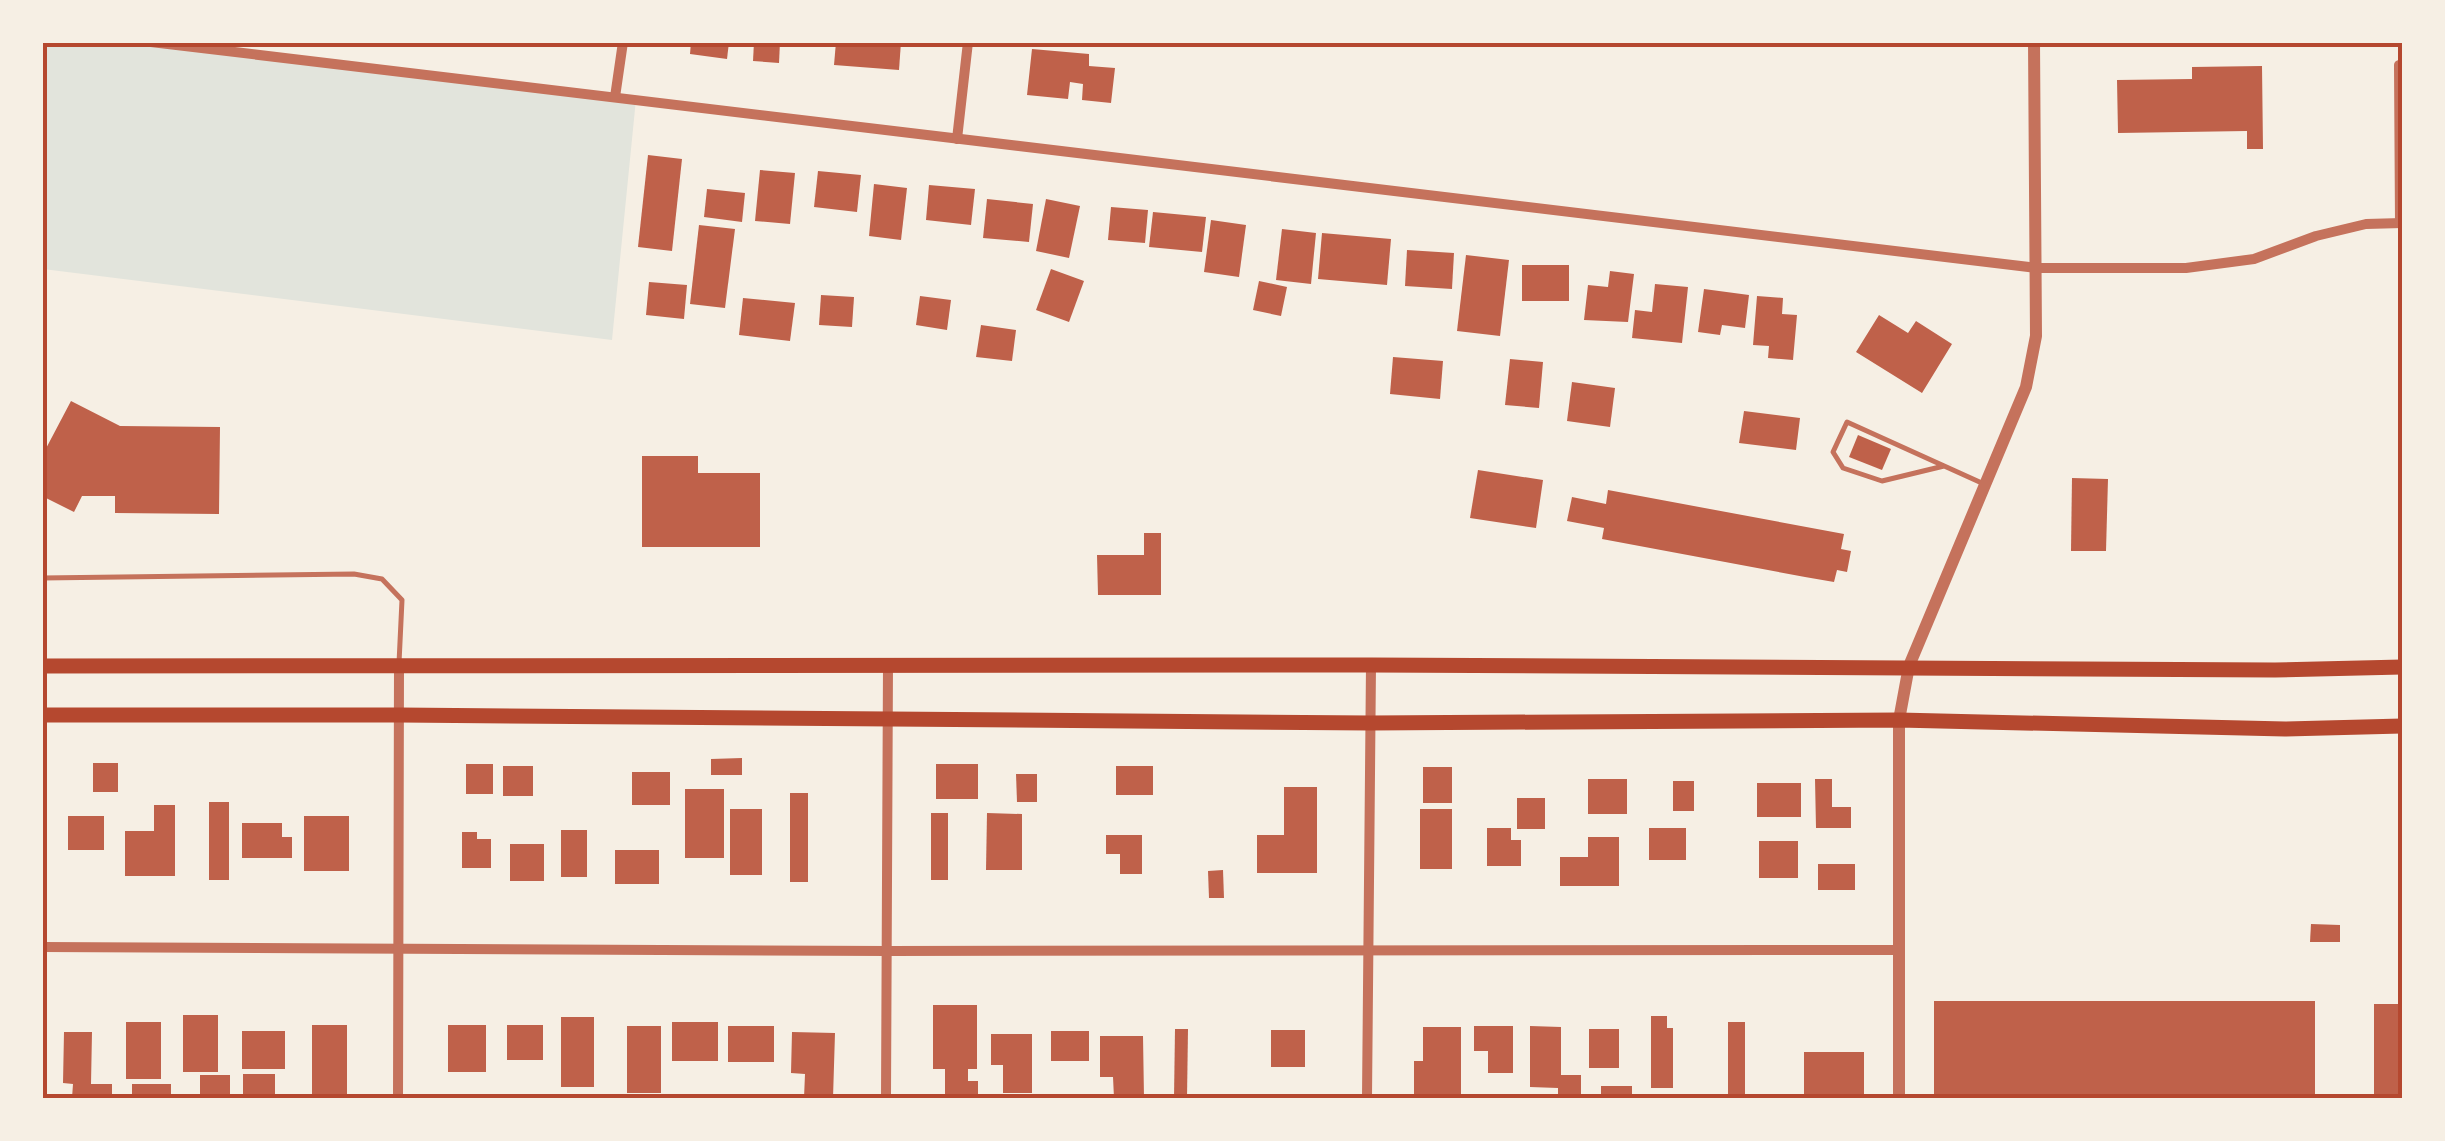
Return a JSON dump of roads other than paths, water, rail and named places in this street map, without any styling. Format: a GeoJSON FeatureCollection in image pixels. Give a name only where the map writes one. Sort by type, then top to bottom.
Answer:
{"type":"FeatureCollection","features":[{"type":"Feature","properties":{"kind":"main road"},"geometry":{"type":"LineString","coordinates":[[42,666],[888,664],[2275,670],[2402,667]]}},
{"type":"Feature","properties":{"kind":"main road"},"geometry":{"type":"LineString","coordinates":[[42,715],[1370,723],[1898,720],[2284,729],[2402,726]]}},
{"type":"Feature","properties":{"kind":"street"},"geometry":{"type":"LineString","coordinates":[[151,42],[2037,268],[2186,268],[2254,259],[2316,236],[2366,224],[2401,224],[2398,65],[2402,65]]}},
{"type":"Feature","properties":{"kind":"street"},"geometry":{"type":"LineString","coordinates":[[615,96],[623,42]]}},
{"type":"Feature","properties":{"kind":"street"},"geometry":{"type":"LineString","coordinates":[[956,139],[968,42]]}},
{"type":"Feature","properties":{"kind":"street"},"geometry":{"type":"LineString","coordinates":[[1899,1098],[1898,720],[1909,666],[2026,386],[2036,336],[2034,42]]}},
{"type":"Feature","properties":{"kind":"street"},"geometry":{"type":"LineString","coordinates":[[886,1098],[888,664]]}},
{"type":"Feature","properties":{"kind":"street"},"geometry":{"type":"LineString","coordinates":[[1367,1098],[1371,665]]}},
{"type":"Feature","properties":{"kind":"street"},"geometry":{"type":"LineString","coordinates":[[398,1098],[399,666]]}},
{"type":"Feature","properties":{"kind":"street"},"geometry":{"type":"LineString","coordinates":[[42,947],[1900,950]]}},
{"type":"Feature","properties":{"kind":"lane"},"geometry":{"type":"LineString","coordinates":[[1944,466],[1882,482],[1843,468],[1833,452],[1847,422],[1944,466],[1985,485]]}},
{"type":"Feature","properties":{"kind":"lane"},"geometry":{"type":"LineString","coordinates":[[42,578],[354,574],[382,580],[402,600],[399,666]]}}]}
